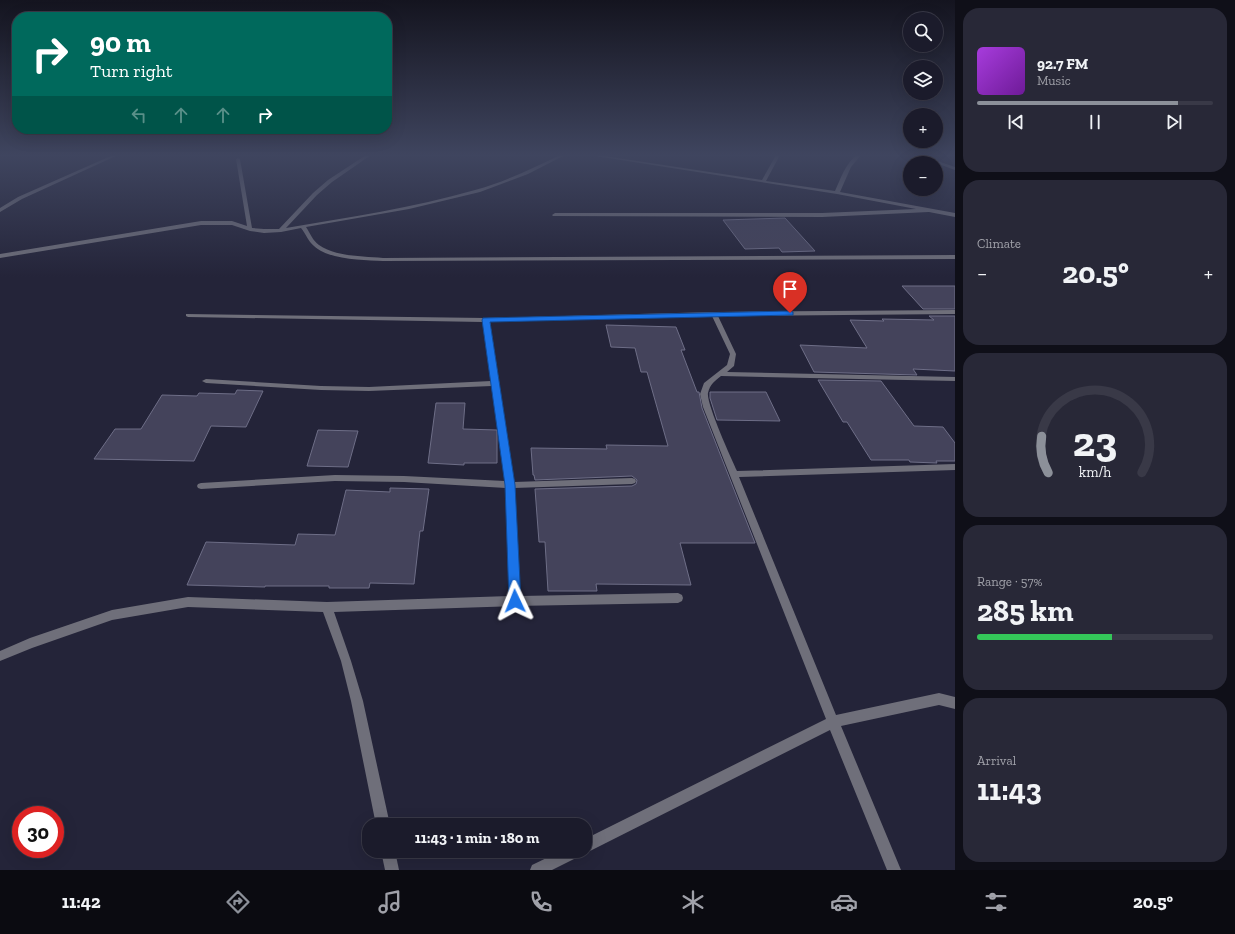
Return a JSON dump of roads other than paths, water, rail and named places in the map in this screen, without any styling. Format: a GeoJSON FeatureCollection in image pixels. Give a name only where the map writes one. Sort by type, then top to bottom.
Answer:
{"type":"FeatureCollection","features":[{"type":"Feature","properties":{"kind":"street"},"geometry":{"type":"LineString","coordinates":[[0,210],[25,196]]}},
{"type":"Feature","properties":{"kind":"street"},"geometry":{"type":"LineString","coordinates":[[244,196],[250,229]]}},
{"type":"Feature","properties":{"kind":"street"},"geometry":{"type":"LineString","coordinates":[[282,230],[314,196]]}},
{"type":"Feature","properties":{"kind":"street"},"geometry":{"type":"LineString","coordinates":[[0,256],[201,223],[232,223],[250,229],[264,231],[304,228],[409,208],[459,196]]}},
{"type":"Feature","properties":{"kind":"street"},"geometry":{"type":"LineString","coordinates":[[851,196],[955,215]]}},
{"type":"Feature","properties":{"kind":"street"},"geometry":{"type":"LineString","coordinates":[[555,215],[822,215],[930,210]]}},
{"type":"Feature","properties":{"kind":"street"},"geometry":{"type":"LineString","coordinates":[[304,228],[315,245],[323,250],[335,254],[380,259],[955,257]]}},
{"type":"Feature","properties":{"kind":"street"},"geometry":{"type":"LineString","coordinates":[[188,315],[486,320],[714,314],[955,312]]}},
{"type":"Feature","properties":{"kind":"street"},"geometry":{"type":"LineString","coordinates":[[714,314],[733,354],[730,366],[708,384],[704,394],[707,407],[894,870]]}},
{"type":"Feature","properties":{"kind":"street"},"geometry":{"type":"LineString","coordinates":[[486,320],[510,485],[515,601]]}},
{"type":"Feature","properties":{"kind":"street"},"geometry":{"type":"LineString","coordinates":[[720,374],[955,379]]}},
{"type":"Feature","properties":{"kind":"street"},"geometry":{"type":"LineString","coordinates":[[206,381],[321,388],[495,383]]}},
{"type":"Feature","properties":{"kind":"street"},"geometry":{"type":"LineString","coordinates":[[735,474],[955,467]]}},
{"type":"Feature","properties":{"kind":"street"},"geometry":{"type":"LineString","coordinates":[[201,486],[335,478],[404,479],[510,485],[632,481]]}},
{"type":"Feature","properties":{"kind":"street"},"geometry":{"type":"LineString","coordinates":[[0,656],[112,615],[188,602],[327,607],[678,598]]}},
{"type":"Feature","properties":{"kind":"street"},"geometry":{"type":"LineString","coordinates":[[327,607],[346,661],[357,701],[382,818]]}},
{"type":"Feature","properties":{"kind":"street"},"geometry":{"type":"LineString","coordinates":[[592,842],[833,722],[939,699],[955,703]]}},
{"type":"Feature","properties":{"kind":"street"},"geometry":{"type":"LineString","coordinates":[[389,858],[392,870]]}},
{"type":"Feature","properties":{"kind":"street"},"geometry":{"type":"LineString","coordinates":[[536,870],[560,858]]}}]}
